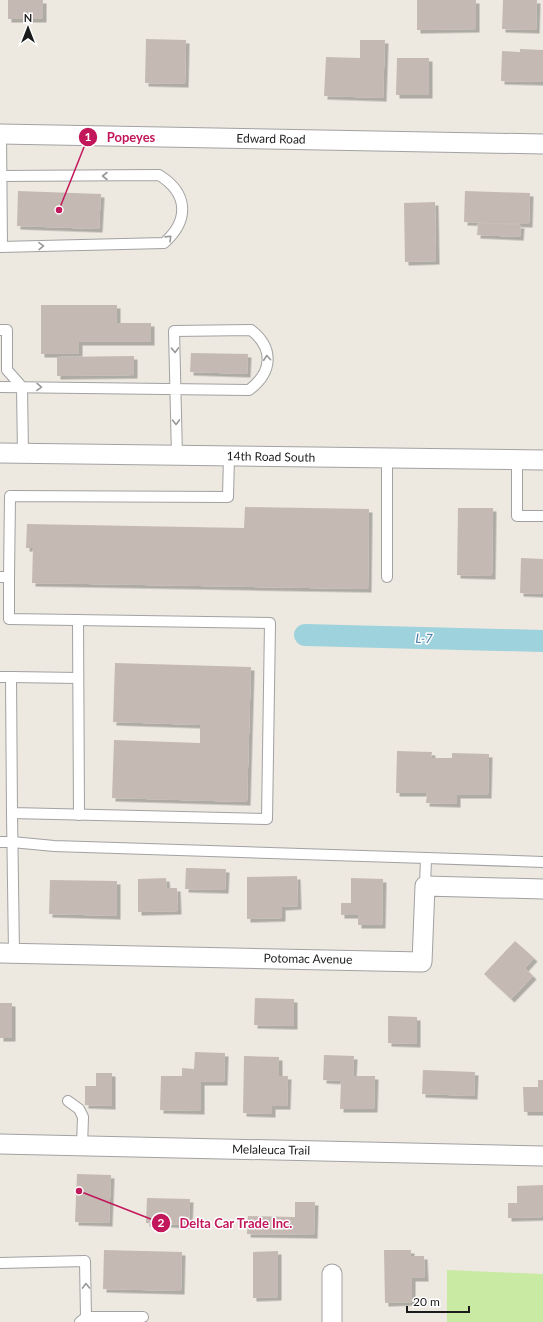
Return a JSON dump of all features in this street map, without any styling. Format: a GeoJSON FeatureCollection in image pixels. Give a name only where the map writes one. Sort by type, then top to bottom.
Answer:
{"type":"FeatureCollection","features":[{"type":"Feature","properties":{"kind":"street","name":"Edward Road"},"geometry":{"type":"LineString","coordinates":[[0,134],[543,144]]}},
{"type":"Feature","properties":{"kind":"street","name":"14th Road South"},"geometry":{"type":"LineString","coordinates":[[0,453],[543,460]]}},
{"type":"Feature","properties":{"kind":"street","name":"Potomac Avenue"},"geometry":{"type":"LineString","coordinates":[[7,953],[422,962],[425,886]]}},
{"type":"Feature","properties":{"kind":"street"},"geometry":{"type":"LineString","coordinates":[[425,886],[543,889]]}},
{"type":"Feature","properties":{"kind":"street","name":"Melaleuca Trail"},"geometry":{"type":"LineString","coordinates":[[0,1144],[543,1156]]}},
{"type":"Feature","properties":{"kind":"street"},"geometry":{"type":"LineString","coordinates":[[332,1274],[332,1322]]}},
{"type":"Feature","properties":{"kind":"lane"},"geometry":{"type":"LineString","coordinates":[[0,134],[1,247],[164,243],[173,235],[180,225],[182,213],[181,202],[177,190],[169,182],[158,175],[1,176]]}},
{"type":"Feature","properties":{"kind":"lane"},"geometry":{"type":"LineString","coordinates":[[0,330],[7,330],[7,370],[22,387],[24,454]]}},
{"type":"Feature","properties":{"kind":"lane"},"geometry":{"type":"LineString","coordinates":[[0,387],[22,387],[176,389],[249,390],[258,383],[268,366],[268,355],[265,345],[259,336],[251,330],[174,331],[176,389],[177,456]]}},
{"type":"Feature","properties":{"kind":"lane"},"geometry":{"type":"LineString","coordinates":[[12,813],[267,819],[270,624],[9,619],[5,577],[10,496],[228,497],[229,456]]}},
{"type":"Feature","properties":{"kind":"lane"},"geometry":{"type":"LineString","coordinates":[[387,458],[387,577]]}},
{"type":"Feature","properties":{"kind":"lane"},"geometry":{"type":"LineString","coordinates":[[517,460],[517,516],[543,516]]}},
{"type":"Feature","properties":{"kind":"lane"},"geometry":{"type":"LineString","coordinates":[[78,620],[78,815]]}},
{"type":"Feature","properties":{"kind":"lane"},"geometry":{"type":"LineString","coordinates":[[0,677],[78,678]]}},
{"type":"Feature","properties":{"kind":"lane"},"geometry":{"type":"LineString","coordinates":[[7,953],[12,842],[11,678]]}},
{"type":"Feature","properties":{"kind":"lane"},"geometry":{"type":"LineString","coordinates":[[0,842],[54,846],[543,862]]}},
{"type":"Feature","properties":{"kind":"lane"},"geometry":{"type":"LineString","coordinates":[[425,886],[426,858]]}},
{"type":"Feature","properties":{"kind":"lane"},"geometry":{"type":"LineString","coordinates":[[68,1101],[79,1109],[82,1117],[82,1146]]}},
{"type":"Feature","properties":{"kind":"lane"},"geometry":{"type":"LineString","coordinates":[[0,1262],[85,1261],[83,1320],[143,1318]]}},
{"type":"Feature","properties":{"kind":"green space"},"geometry":{"type":"Polygon","coordinates":[[[447,1270],[543,1274],[543,1322],[447,1322],[447,1270]]]}},
{"type":"Feature","properties":{"kind":"building"},"geometry":{"type":"Polygon","coordinates":[[[8,0],[43,0],[43,19],[8,19],[8,0]]]}},
{"type":"Feature","properties":{"kind":"building"},"geometry":{"type":"Polygon","coordinates":[[[417,0],[476,0],[476,29],[417,30],[417,0]]]}},
{"type":"Feature","properties":{"kind":"building"},"geometry":{"type":"Polygon","coordinates":[[[503,0],[537,0],[536,30],[502,29],[503,0]]]}},
{"type":"Feature","properties":{"kind":"building"},"geometry":{"type":"Polygon","coordinates":[[[146,39],[186,40],[185,84],[145,83],[146,39]]]}},
{"type":"Feature","properties":{"kind":"building"},"geometry":{"type":"Polygon","coordinates":[[[360,40],[385,40],[383,98],[324,96],[326,57],[360,58],[360,40]]]}},
{"type":"Feature","properties":{"kind":"building"},"geometry":{"type":"Polygon","coordinates":[[[520,49],[543,50],[543,82],[501,81],[502,51],[520,52],[520,49]]]}},
{"type":"Feature","properties":{"kind":"building"},"geometry":{"type":"Polygon","coordinates":[[[397,58],[429,58],[429,95],[396,95],[397,58]]]}},
{"type":"Feature","properties":{"kind":"building"},"geometry":{"type":"Polygon","coordinates":[[[18,191],[101,194],[99,229],[17,226],[18,191]]]}},
{"type":"Feature","properties":{"kind":"building"},"geometry":{"type":"Polygon","coordinates":[[[465,191],[530,193],[529,224],[464,222],[465,191]]]}},
{"type":"Feature","properties":{"kind":"building"},"geometry":{"type":"Polygon","coordinates":[[[435,202],[436,261],[405,262],[404,203],[435,202]]]}},
{"type":"Feature","properties":{"kind":"building"},"geometry":{"type":"Polygon","coordinates":[[[478,223],[521,225],[520,237],[477,235],[478,223]]]}},
{"type":"Feature","properties":{"kind":"building"},"geometry":{"type":"Polygon","coordinates":[[[41,305],[117,305],[117,323],[151,323],[151,342],[79,342],[79,354],[41,354],[41,305]]]}},
{"type":"Feature","properties":{"kind":"building"},"geometry":{"type":"Polygon","coordinates":[[[191,353],[248,354],[247,374],[190,372],[191,353]]]}},
{"type":"Feature","properties":{"kind":"building"},"geometry":{"type":"Polygon","coordinates":[[[134,356],[134,375],[57,376],[57,357],[134,356]]]}},
{"type":"Feature","properties":{"kind":"building"},"geometry":{"type":"Polygon","coordinates":[[[245,507],[369,509],[368,589],[32,583],[33,548],[26,548],[27,524],[244,528],[245,507]]]}},
{"type":"Feature","properties":{"kind":"building"},"geometry":{"type":"Polygon","coordinates":[[[458,508],[493,508],[492,576],[457,575],[458,508]]]}},
{"type":"Feature","properties":{"kind":"building"},"geometry":{"type":"Polygon","coordinates":[[[521,558],[543,559],[543,594],[520,593],[521,558]]]}},
{"type":"Feature","properties":{"kind":"building"},"geometry":{"type":"Polygon","coordinates":[[[115,663],[251,667],[247,802],[112,798],[114,740],[200,743],[200,725],[113,722],[115,663]]]}},
{"type":"Feature","properties":{"kind":"building"},"geometry":{"type":"Polygon","coordinates":[[[397,751],[432,752],[431,758],[452,758],[452,753],[489,754],[488,795],[457,795],[457,804],[426,803],[427,793],[396,793],[397,751]]]}},
{"type":"Feature","properties":{"kind":"building"},"geometry":{"type":"Polygon","coordinates":[[[186,868],[226,869],[225,890],[185,889],[186,868]]]}},
{"type":"Feature","properties":{"kind":"building"},"geometry":{"type":"Polygon","coordinates":[[[297,876],[298,906],[282,907],[282,918],[247,919],[247,877],[297,876]]]}},
{"type":"Feature","properties":{"kind":"building"},"geometry":{"type":"Polygon","coordinates":[[[166,878],[167,888],[177,888],[178,911],[138,912],[138,879],[166,878]]]}},
{"type":"Feature","properties":{"kind":"building"},"geometry":{"type":"Polygon","coordinates":[[[351,878],[383,879],[382,925],[358,925],[358,915],[341,915],[341,903],[351,903],[351,878]]]}},
{"type":"Feature","properties":{"kind":"building"},"geometry":{"type":"Polygon","coordinates":[[[50,880],[117,881],[117,916],[49,914],[50,880]]]}},
{"type":"Feature","properties":{"kind":"building"},"geometry":{"type":"Polygon","coordinates":[[[515,941],[534,958],[525,968],[533,976],[511,999],[484,974],[515,941]]]}},
{"type":"Feature","properties":{"kind":"building"},"geometry":{"type":"Polygon","coordinates":[[[255,998],[294,999],[294,1026],[254,1025],[255,998]]]}},
{"type":"Feature","properties":{"kind":"building"},"geometry":{"type":"Polygon","coordinates":[[[0,1003],[12,1003],[12,1038],[0,1038],[0,1003]]]}},
{"type":"Feature","properties":{"kind":"building"},"geometry":{"type":"Polygon","coordinates":[[[388,1016],[417,1017],[417,1044],[388,1043],[388,1016]]]}},
{"type":"Feature","properties":{"kind":"building"},"geometry":{"type":"Polygon","coordinates":[[[195,1052],[225,1053],[224,1082],[201,1082],[201,1111],[160,1110],[161,1076],[182,1076],[182,1068],[194,1069],[195,1052]]]}},
{"type":"Feature","properties":{"kind":"building"},"geometry":{"type":"Polygon","coordinates":[[[324,1055],[354,1056],[353,1076],[375,1076],[374,1109],[340,1109],[341,1081],[323,1080],[324,1055]]]}},
{"type":"Feature","properties":{"kind":"building"},"geometry":{"type":"Polygon","coordinates":[[[244,1056],[279,1057],[279,1076],[288,1076],[287,1106],[272,1106],[272,1114],[243,1113],[244,1056]]]}},
{"type":"Feature","properties":{"kind":"building"},"geometry":{"type":"Polygon","coordinates":[[[423,1070],[475,1072],[474,1096],[422,1094],[423,1070]]]}},
{"type":"Feature","properties":{"kind":"building"},"geometry":{"type":"Polygon","coordinates":[[[96,1073],[112,1073],[112,1106],[85,1105],[85,1086],[96,1086],[96,1073]]]}},
{"type":"Feature","properties":{"kind":"building"},"geometry":{"type":"Polygon","coordinates":[[[538,1080],[543,1080],[543,1112],[524,1112],[523,1087],[538,1087],[538,1080]]]}},
{"type":"Feature","properties":{"kind":"building"},"geometry":{"type":"Polygon","coordinates":[[[77,1174],[111,1175],[109,1223],[75,1222],[77,1174]]]}},
{"type":"Feature","properties":{"kind":"building"},"geometry":{"type":"Polygon","coordinates":[[[543,1185],[543,1217],[508,1218],[508,1203],[517,1203],[517,1186],[543,1185]]]}},
{"type":"Feature","properties":{"kind":"building"},"geometry":{"type":"Polygon","coordinates":[[[147,1198],[190,1199],[189,1225],[146,1223],[147,1198]]]}},
{"type":"Feature","properties":{"kind":"building"},"geometry":{"type":"Polygon","coordinates":[[[295,1202],[315,1202],[314,1235],[247,1234],[248,1216],[295,1217],[295,1202]]]}},
{"type":"Feature","properties":{"kind":"building"},"geometry":{"type":"Polygon","coordinates":[[[104,1250],[182,1252],[181,1291],[103,1289],[104,1250]]]}},
{"type":"Feature","properties":{"kind":"building"},"geometry":{"type":"Polygon","coordinates":[[[384,1250],[411,1250],[411,1256],[424,1256],[425,1278],[412,1278],[412,1302],[385,1303],[384,1250]]]}},
{"type":"Feature","properties":{"kind":"building"},"geometry":{"type":"Polygon","coordinates":[[[278,1251],[278,1297],[253,1298],[253,1252],[278,1251]]]}},
{"type":"Feature","properties":{"kind":"waterway","name":"L-7"},"geometry":{"type":"LineString","coordinates":[[305,635],[543,641]]}},
{"type":"Feature","properties":{"kind":"place","name":"Popeyes"},"geometry":{"type":"Point","coordinates":[59,210]}},
{"type":"Feature","properties":{"kind":"place","name":"Delta Car Trade Inc."},"geometry":{"type":"Point","coordinates":[79,1191]}}]}
